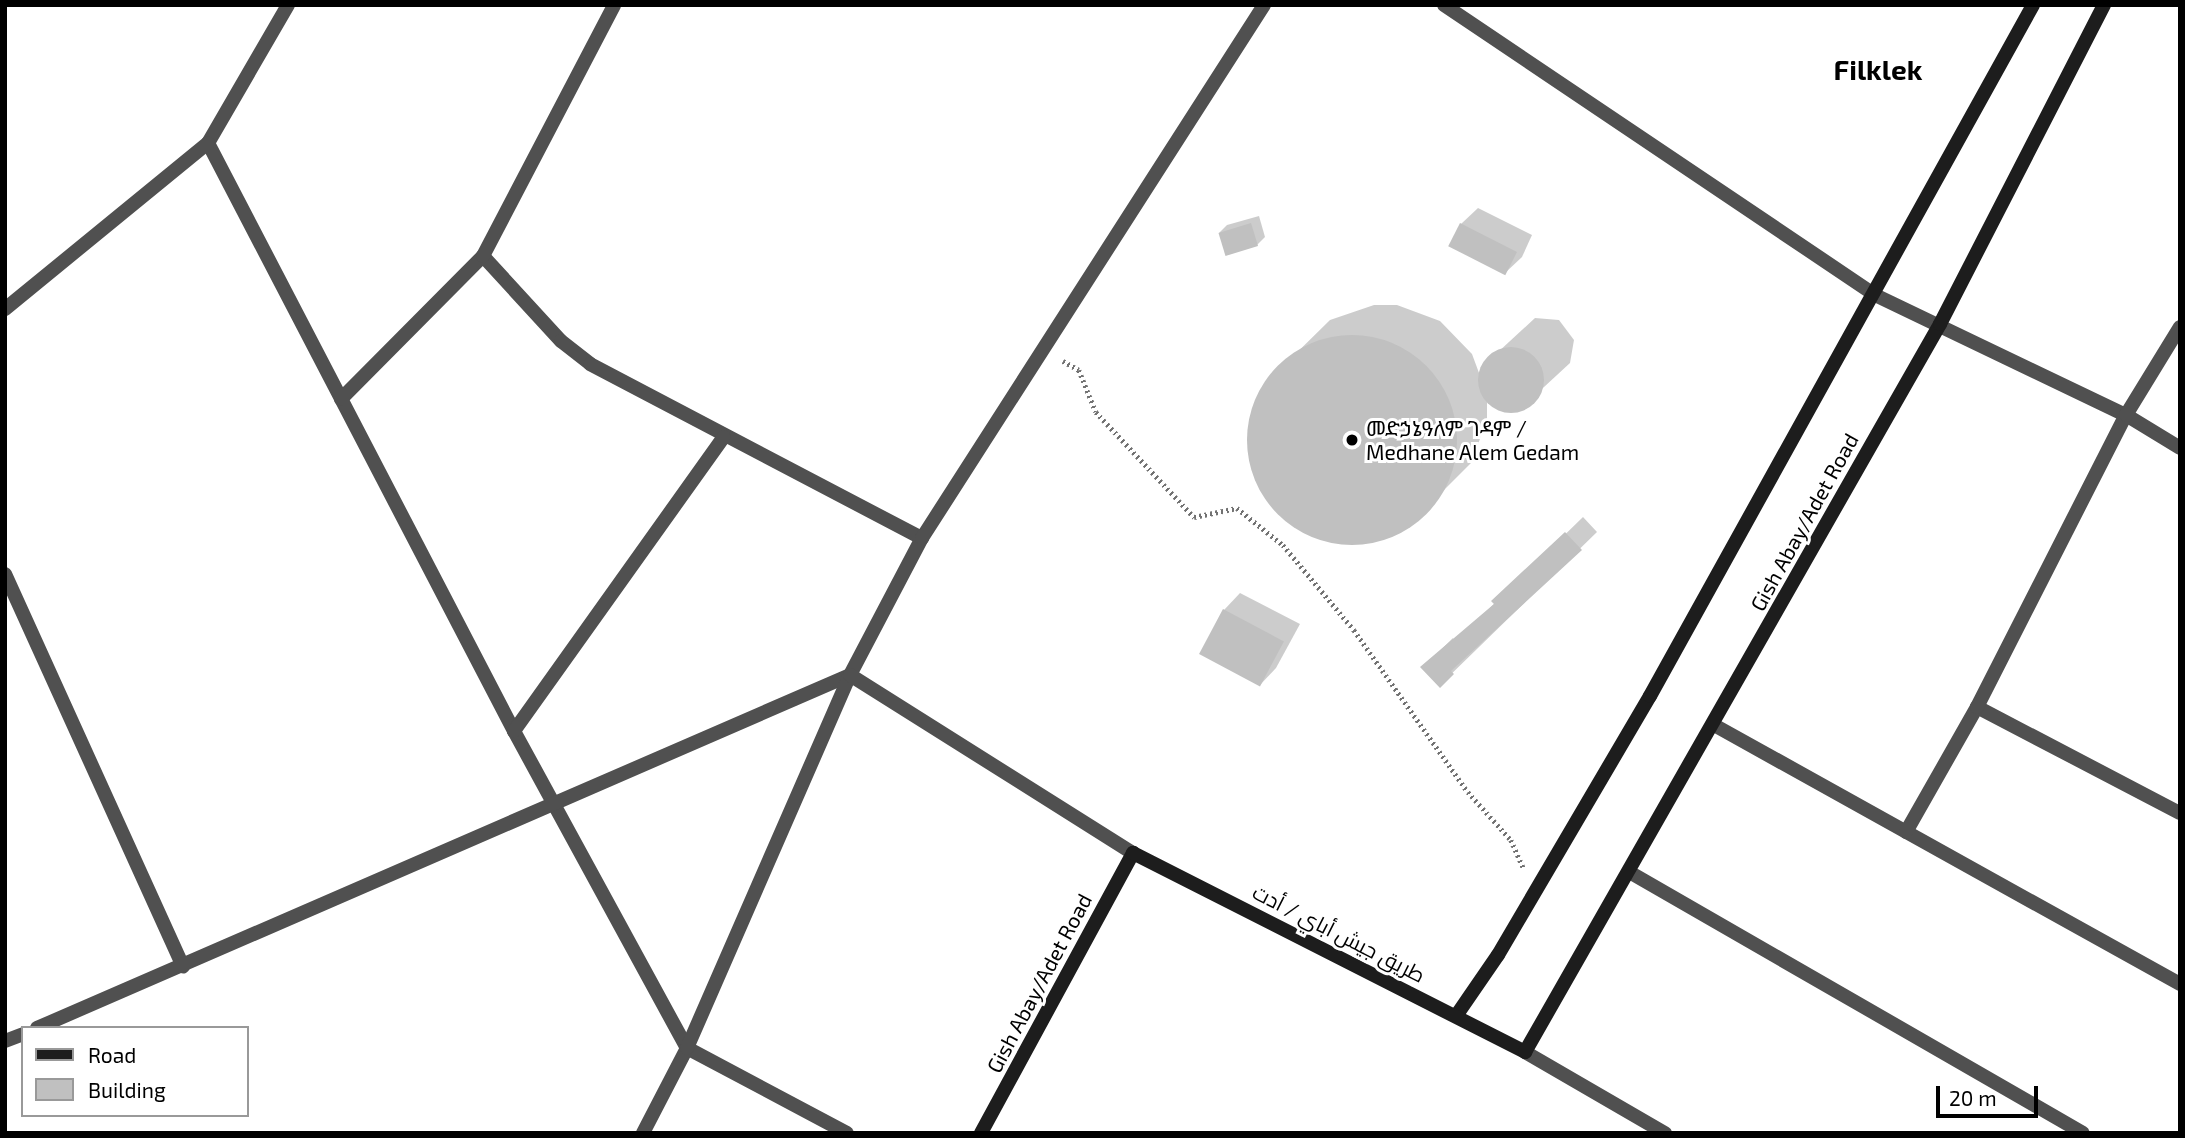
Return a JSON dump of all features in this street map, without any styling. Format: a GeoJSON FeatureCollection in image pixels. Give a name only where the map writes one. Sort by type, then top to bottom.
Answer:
{"type":"FeatureCollection","features":[{"type":"Feature","properties":{"kind":"main road"},"geometry":{"type":"LineString","coordinates":[[1456,1016],[1534,894],[1875,295],[2033,5]]}},
{"type":"Feature","properties":{"kind":"main road","name":"Gish Abay/Adet Road"},"geometry":{"type":"LineString","coordinates":[[1525,1052],[1631,873],[1940,324],[2104,5]]}},
{"type":"Feature","properties":{"kind":"main road","name":"Gish Abay/Adet Road"},"geometry":{"type":"LineString","coordinates":[[981,1133],[1133,853]]}},
{"type":"Feature","properties":{"kind":"main road","name":"طريق جيش أباي / أدت"},"geometry":{"type":"LineString","coordinates":[[1133,853],[1525,1052]]}},
{"type":"Feature","properties":{"kind":"street"},"geometry":{"type":"LineString","coordinates":[[5,309],[208,143],[288,5]]}},
{"type":"Feature","properties":{"kind":"street"},"geometry":{"type":"LineString","coordinates":[[341,399],[482,256],[614,5]]}},
{"type":"Feature","properties":{"kind":"street"},"geometry":{"type":"LineString","coordinates":[[643,1133],[687,1048],[850,675],[922,538],[1264,5]]}},
{"type":"Feature","properties":{"kind":"street"},"geometry":{"type":"LineString","coordinates":[[1444,5],[1875,295],[2126,415],[2180,448]]}},
{"type":"Feature","properties":{"kind":"street"},"geometry":{"type":"LineString","coordinates":[[208,143],[514,731],[687,1048],[847,1133]]}},
{"type":"Feature","properties":{"kind":"street"},"geometry":{"type":"LineString","coordinates":[[482,256],[561,341],[590,364],[724,437],[922,538]]}},
{"type":"Feature","properties":{"kind":"street"},"geometry":{"type":"LineString","coordinates":[[1906,832],[1977,707],[2126,415],[2180,327]]}},
{"type":"Feature","properties":{"kind":"street"},"geometry":{"type":"LineString","coordinates":[[514,731],[724,437]]}},
{"type":"Feature","properties":{"kind":"street"},"geometry":{"type":"LineString","coordinates":[[5,574],[183,966]]}},
{"type":"Feature","properties":{"kind":"street"},"geometry":{"type":"LineString","coordinates":[[42,1026],[850,675]]}},
{"type":"Feature","properties":{"kind":"street"},"geometry":{"type":"LineString","coordinates":[[850,675],[1133,853]]}},
{"type":"Feature","properties":{"kind":"street"},"geometry":{"type":"LineString","coordinates":[[1977,707],[2180,813]]}},
{"type":"Feature","properties":{"kind":"street"},"geometry":{"type":"LineString","coordinates":[[1714,725],[2180,984]]}},
{"type":"Feature","properties":{"kind":"street"},"geometry":{"type":"LineString","coordinates":[[1631,873],[2083,1133]]}},
{"type":"Feature","properties":{"kind":"street"},"geometry":{"type":"LineString","coordinates":[[1525,1052],[1665,1133]]}},
{"type":"Feature","properties":{"kind":"path"},"geometry":{"type":"LineString","coordinates":[[1043,349],[1079,370],[1096,412],[1194,517],[1237,508],[1283,545],[1354,630],[1468,792],[1511,840],[1534,894]]}},
{"type":"Feature","properties":{"kind":"building"},"geometry":{"type":"Polygon","coordinates":[[[1251,223],[1258,246],[1226,256],[1218,233],[1251,223]]]}},
{"type":"Feature","properties":{"kind":"building"},"geometry":{"type":"Polygon","coordinates":[[[1460,223],[1517,252],[1505,275],[1448,246],[1460,223]]]}},
{"type":"Feature","properties":{"kind":"building","name":"መድኃኔዓለም ገዳም / Medhane Alem Gedam"},"geometry":{"type":"Polygon","coordinates":[[[1352,335],[1392,343],[1426,366],[1449,400],[1457,440],[1449,480],[1426,514],[1392,537],[1352,545],[1312,537],[1278,514],[1255,480],[1247,440],[1255,400],[1278,366],[1312,343],[1352,335]]]}},
{"type":"Feature","properties":{"kind":"building"},"geometry":{"type":"Polygon","coordinates":[[[1511,347],[1534,357],[1544,380],[1534,403],[1511,413],[1488,403],[1478,380],[1488,357],[1511,347]]]}},
{"type":"Feature","properties":{"kind":"building"},"geometry":{"type":"Polygon","coordinates":[[[1565,532],[1582,550],[1451,671],[1454,674],[1440,688],[1420,667],[1494,604],[1491,601],[1565,532]]]}},
{"type":"Feature","properties":{"kind":"building"},"geometry":{"type":"Polygon","coordinates":[[[1223,609],[1284,641],[1260,686],[1199,654],[1223,609]]]}},
{"type":"Feature","properties":{"kind":"place","name":"መድኃኔዓለም ገዳም / Medhane Alem Gedam"},"geometry":{"type":"Point","coordinates":[1352,440]}},
{"type":"Feature","properties":{"kind":"district","name":"Filklek"},"geometry":{"type":"Point","coordinates":[1878,69]}}]}
